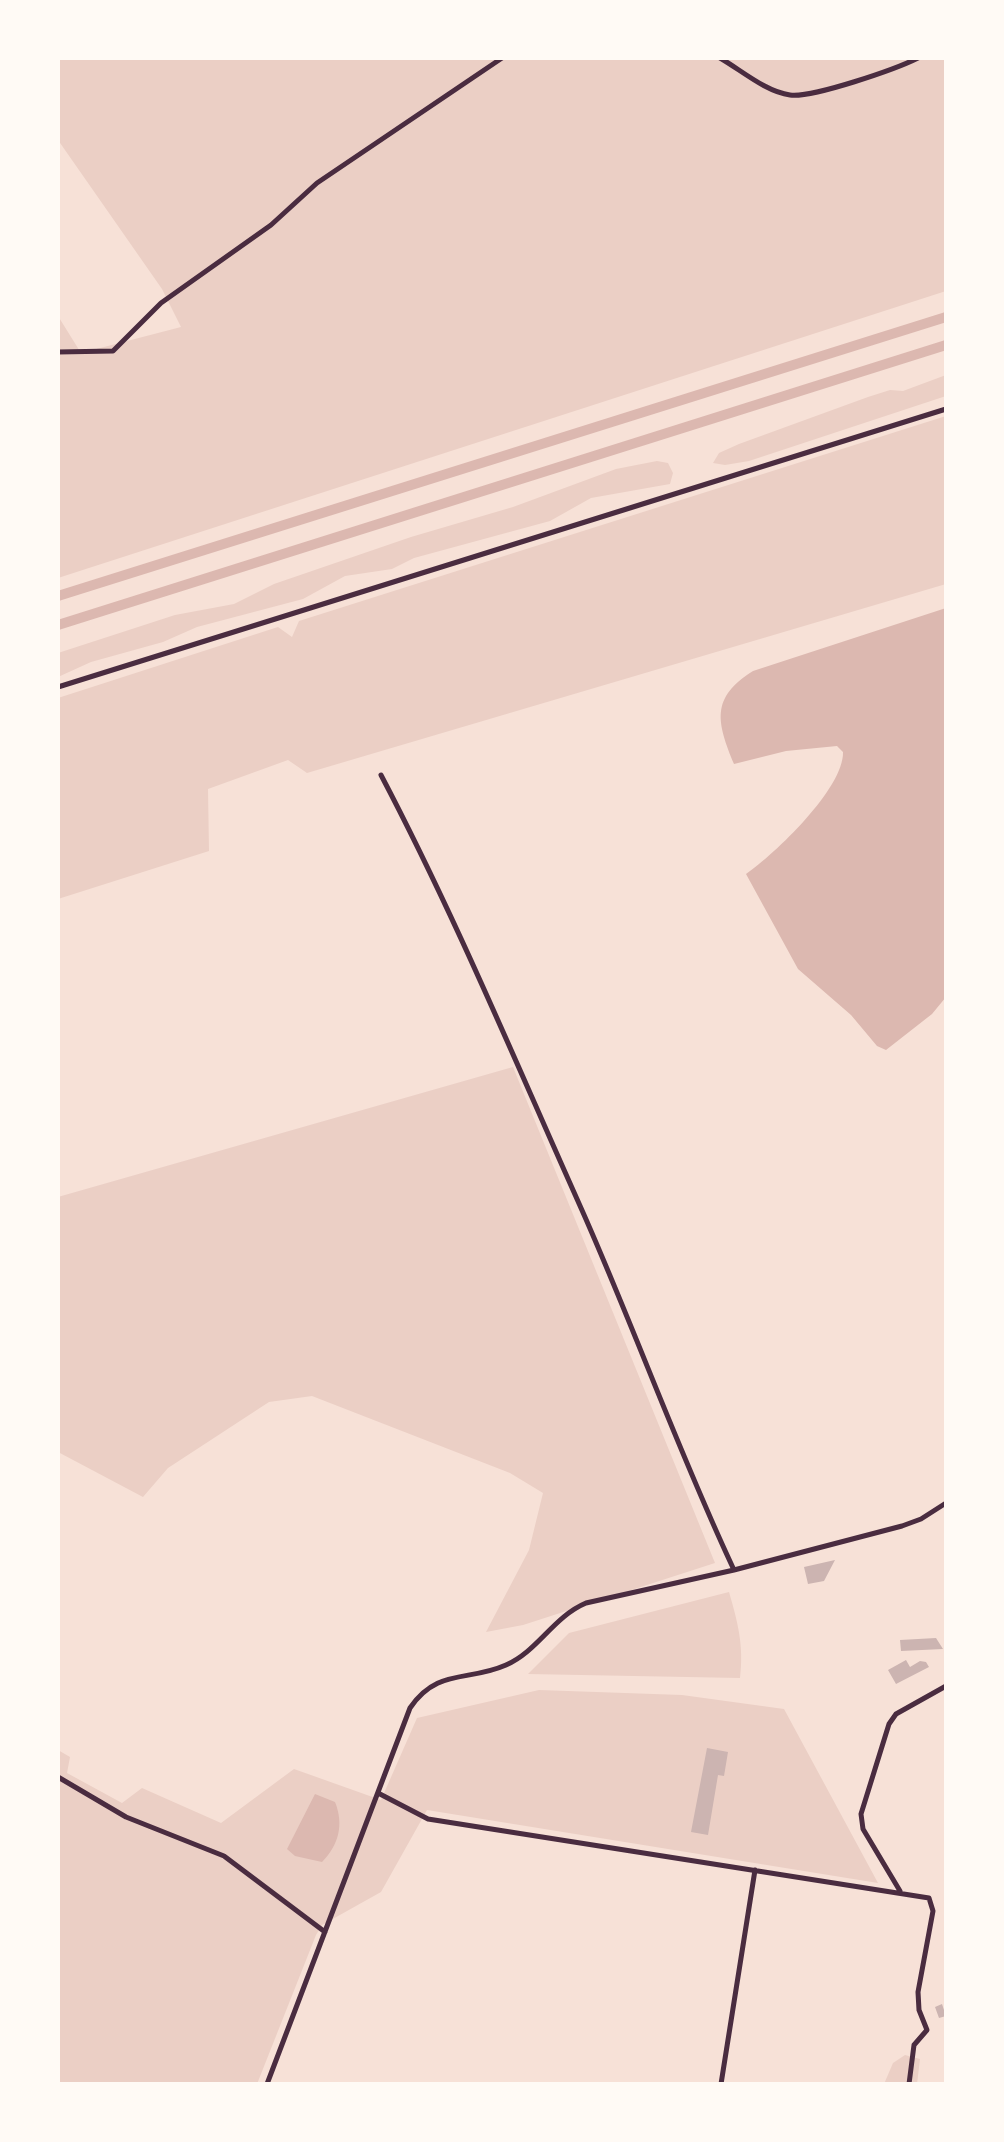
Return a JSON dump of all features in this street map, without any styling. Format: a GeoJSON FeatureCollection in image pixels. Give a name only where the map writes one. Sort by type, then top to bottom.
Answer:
{"type":"FeatureCollection","features":[{"type":"Feature","properties":{"kind":"street"},"geometry":{"type":"LineString","coordinates":[[58,352],[113,351],[161,303],[271,225],[317,182],[502,58]]}},
{"type":"Feature","properties":{"kind":"street"},"geometry":{"type":"LineString","coordinates":[[720,58],[774,90],[792,96],[874,76],[918,58]]}},
{"type":"Feature","properties":{"kind":"street"},"geometry":{"type":"LineString","coordinates":[[58,687],[946,409]]}},
{"type":"Feature","properties":{"kind":"street"},"geometry":{"type":"LineString","coordinates":[[381,775],[514,1055],[689,1476],[734,1570]]}},
{"type":"Feature","properties":{"kind":"street"},"geometry":{"type":"LineString","coordinates":[[268,2084],[410,1708],[420,1694],[438,1680],[489,1671],[518,1659],[569,1610],[586,1603],[902,1526],[946,1503]]}},
{"type":"Feature","properties":{"kind":"street"},"geometry":{"type":"LineString","coordinates":[[901,1893],[863,1829],[861,1814],[889,1724],[896,1714],[946,1686]]}},
{"type":"Feature","properties":{"kind":"street"},"geometry":{"type":"LineString","coordinates":[[58,1777],[126,1817],[224,1856],[325,1932]]}},
{"type":"Feature","properties":{"kind":"street"},"geometry":{"type":"LineString","coordinates":[[378,1793],[428,1819],[928,1898],[933,1911],[918,2004],[928,2030],[914,2045],[909,2084]]}},
{"type":"Feature","properties":{"kind":"street"},"geometry":{"type":"LineString","coordinates":[[721,2084],[755,1870]]}},
{"type":"Feature","properties":{"kind":"shaded area"},"geometry":{"type":"Polygon","coordinates":[[[58,58],[946,58],[946,291],[58,578],[58,316],[81,353],[181,327],[162,289],[58,140],[58,58]]]}},
{"type":"Feature","properties":{"kind":"shaded area"},"geometry":{"type":"Polygon","coordinates":[[[946,375],[946,396],[749,461],[713,463],[719,453],[739,444],[868,397],[890,390],[903,391],[946,375]]]}},
{"type":"Feature","properties":{"kind":"shaded area"},"geometry":{"type":"Polygon","coordinates":[[[946,416],[946,584],[307,773],[288,760],[208,789],[209,851],[58,899],[58,698],[278,627],[292,637],[299,621],[946,416]]]}},
{"type":"Feature","properties":{"kind":"shaded area"},"geometry":{"type":"Polygon","coordinates":[[[657,461],[668,463],[673,473],[670,484],[591,498],[550,521],[414,558],[392,569],[345,576],[303,599],[197,627],[58,677],[58,653],[175,615],[234,604],[274,584],[411,537],[513,507],[616,469],[657,461]]]}},
{"type":"Feature","properties":{"kind":"shaded area"},"geometry":{"type":"Polygon","coordinates":[[[946,608],[946,997],[932,1014],[886,1050],[877,1046],[851,1015],[798,969],[746,874],[806,819],[832,783],[843,752],[837,746],[786,751],[734,764],[721,712],[729,691],[753,671],[946,608]]]}},
{"type":"Feature","properties":{"kind":"shaded area"},"geometry":{"type":"Polygon","coordinates":[[[513,1067],[715,1563],[523,1625],[486,1632],[529,1550],[543,1493],[510,1473],[312,1396],[269,1402],[168,1468],[143,1497],[58,1452],[58,1197],[513,1067]]]}},
{"type":"Feature","properties":{"kind":"shaded area"},"geometry":{"type":"Polygon","coordinates":[[[729,1592],[739,1635],[740,1678],[528,1674],[569,1633],[729,1592]]]}},
{"type":"Feature","properties":{"kind":"shaded area"},"geometry":{"type":"Polygon","coordinates":[[[539,1690],[682,1695],[784,1709],[878,1883],[427,1810],[381,1892],[322,1925],[257,2084],[58,2084],[58,1750],[70,1757],[67,1773],[122,1803],[142,1788],[221,1823],[294,1769],[381,1800],[417,1718],[539,1690]]]}},
{"type":"Feature","properties":{"kind":"shaded area"},"geometry":{"type":"Polygon","coordinates":[[[315,1794],[335,1802],[339,1818],[336,1841],[322,1862],[295,1856],[287,1849],[315,1794]]]}},
{"type":"Feature","properties":{"kind":"shaded area"},"geometry":{"type":"Polygon","coordinates":[[[905,2055],[920,2059],[917,2084],[884,2084],[893,2063],[905,2055]]]}},
{"type":"Feature","properties":{"kind":"building"},"geometry":{"type":"Polygon","coordinates":[[[835,1560],[824,1581],[808,1584],[804,1567],[835,1560]]]}},
{"type":"Feature","properties":{"kind":"building"},"geometry":{"type":"Polygon","coordinates":[[[936,1638],[943,1649],[901,1651],[900,1640],[936,1638]]]}},
{"type":"Feature","properties":{"kind":"building"},"geometry":{"type":"Polygon","coordinates":[[[906,1660],[910,1667],[920,1661],[929,1667],[896,1684],[888,1670],[906,1660]]]}},
{"type":"Feature","properties":{"kind":"building"},"geometry":{"type":"Polygon","coordinates":[[[707,1748],[728,1752],[724,1776],[718,1775],[708,1835],[691,1832],[707,1748]]]}},
{"type":"Feature","properties":{"kind":"building"},"geometry":{"type":"Polygon","coordinates":[[[942,2004],[946,2016],[939,2018],[935,2007],[942,2004]]]}},
{"type":"Feature","properties":{"kind":"waterway"},"geometry":{"type":"LineString","coordinates":[[58,596],[946,317]]}},
{"type":"Feature","properties":{"kind":"waterway"},"geometry":{"type":"LineString","coordinates":[[58,625],[946,345]]}}]}
